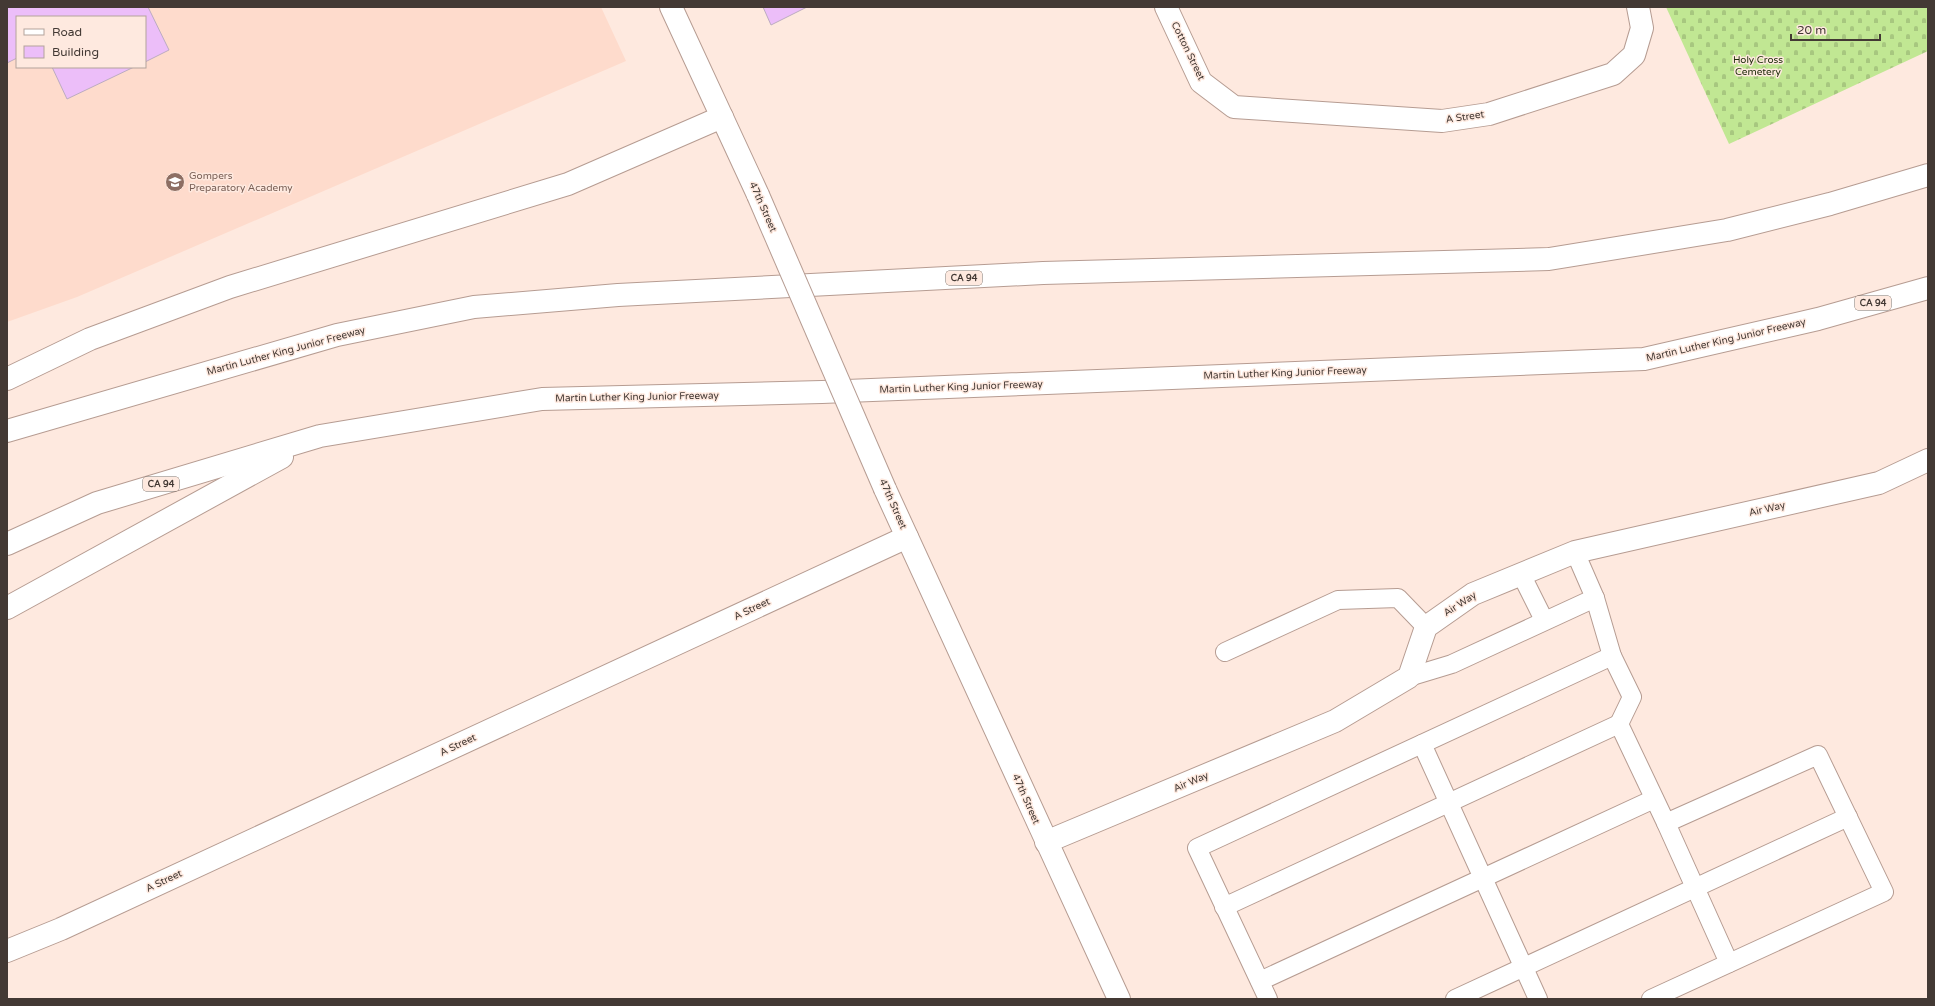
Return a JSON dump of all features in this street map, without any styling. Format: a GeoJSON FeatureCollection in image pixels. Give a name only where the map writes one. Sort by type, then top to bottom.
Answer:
{"type":"FeatureCollection","features":[{"type":"Feature","properties":{"kind":"main road","name":"47th Street"},"geometry":{"type":"LineString","coordinates":[[671,7],[758,195],[885,489],[1119,999]]}},
{"type":"Feature","properties":{"kind":"main road","name":"Cotton Street"},"geometry":{"type":"LineString","coordinates":[[1166,7],[1201,82],[1234,107]]}},
{"type":"Feature","properties":{"kind":"main road","name":"A Street"},"geometry":{"type":"LineString","coordinates":[[1234,107],[1442,121],[1489,114],[1613,74],[1634,55],[1642,28],[1638,7]]}},
{"type":"Feature","properties":{"kind":"main road"},"geometry":{"type":"LineString","coordinates":[[7,379],[90,339],[230,287],[568,184],[722,117]]}},
{"type":"Feature","properties":{"kind":"main road","name":"Martin Luther King Junior Freeway"},"geometry":{"type":"LineString","coordinates":[[7,431],[337,335],[474,307],[618,295],[1043,273],[1549,259],[1727,230],[1830,204],[1928,175]]}},
{"type":"Feature","properties":{"kind":"main road","name":"Martin Luther King Junior Freeway"},"geometry":{"type":"LineString","coordinates":[[7,544],[98,503],[320,436],[542,399],[822,392],[1644,359],[1818,319],[1928,288]]}},
{"type":"Feature","properties":{"kind":"main road"},"geometry":{"type":"LineString","coordinates":[[7,608],[320,436]]}},
{"type":"Feature","properties":{"kind":"main road","name":"Air Way"},"geometry":{"type":"LineString","coordinates":[[1426,628],[1473,594],[1575,552],[1879,483],[1928,460]]}},
{"type":"Feature","properties":{"kind":"main road","name":"A Street"},"geometry":{"type":"LineString","coordinates":[[7,951],[61,929],[908,537]]}},
{"type":"Feature","properties":{"kind":"main road"},"geometry":{"type":"LineString","coordinates":[[1410,677],[1426,628]]}},
{"type":"Feature","properties":{"kind":"main road","name":"Air Way"},"geometry":{"type":"LineString","coordinates":[[1046,842],[1335,721],[1410,677]]}},
{"type":"Feature","properties":{"kind":"main road"},"geometry":{"type":"LineString","coordinates":[[7,964],[61,929]]}},
{"type":"Feature","properties":{"kind":"lane"},"geometry":{"type":"LineString","coordinates":[[1224,907],[1619,724],[1632,697],[1612,656],[1595,598],[1575,552]]}},
{"type":"Feature","properties":{"kind":"lane"},"geometry":{"type":"LineString","coordinates":[[1521,574],[1544,620]]}},
{"type":"Feature","properties":{"kind":"lane"},"geometry":{"type":"LineString","coordinates":[[1224,652],[1338,600],[1398,598],[1426,628]]}},
{"type":"Feature","properties":{"kind":"lane"},"geometry":{"type":"LineString","coordinates":[[1410,677],[1452,664],[1544,620],[1595,598]]}},
{"type":"Feature","properties":{"kind":"lane"},"geometry":{"type":"LineString","coordinates":[[1268,999],[1197,848],[1612,656]]}},
{"type":"Feature","properties":{"kind":"lane"},"geometry":{"type":"LineString","coordinates":[[1619,724],[1730,963]]}},
{"type":"Feature","properties":{"kind":"lane"},"geometry":{"type":"LineString","coordinates":[[1422,744],[1538,999]]}},
{"type":"Feature","properties":{"kind":"lane"},"geometry":{"type":"LineString","coordinates":[[1651,999],[1884,892],[1818,754],[1666,823]]}},
{"type":"Feature","properties":{"kind":"lane"},"geometry":{"type":"LineString","coordinates":[[1260,981],[1654,800]]}},
{"type":"Feature","properties":{"kind":"lane"},"geometry":{"type":"LineString","coordinates":[[1455,999],[1848,816]]}},
{"type":"Feature","properties":{"kind":"shaded area","name":"Gompers Preparatory Academy"},"geometry":{"type":"Polygon","coordinates":[[[7,7],[601,7],[626,61],[77,297],[7,322],[7,7]]]}},
{"type":"Feature","properties":{"kind":"green space","name":"Holy Cross Cemetery"},"geometry":{"type":"Polygon","coordinates":[[[1666,7],[1928,7],[1928,51],[1729,144],[1666,7]]]}},
{"type":"Feature","properties":{"kind":"building"},"geometry":{"type":"Polygon","coordinates":[[[7,7],[148,7],[169,50],[146,62],[146,16],[16,16],[16,58],[7,63],[7,7]]]}},
{"type":"Feature","properties":{"kind":"building"},"geometry":{"type":"Polygon","coordinates":[[[763,7],[807,7],[771,25],[763,7]]]}},
{"type":"Feature","properties":{"kind":"building"},"geometry":{"type":"Polygon","coordinates":[[[52,68],[132,68],[67,99],[52,68]]]}},
{"type":"Feature","properties":{"kind":"place","name":"Gompers Preparatory Academy"},"geometry":{"type":"Point","coordinates":[175,182]}}]}
